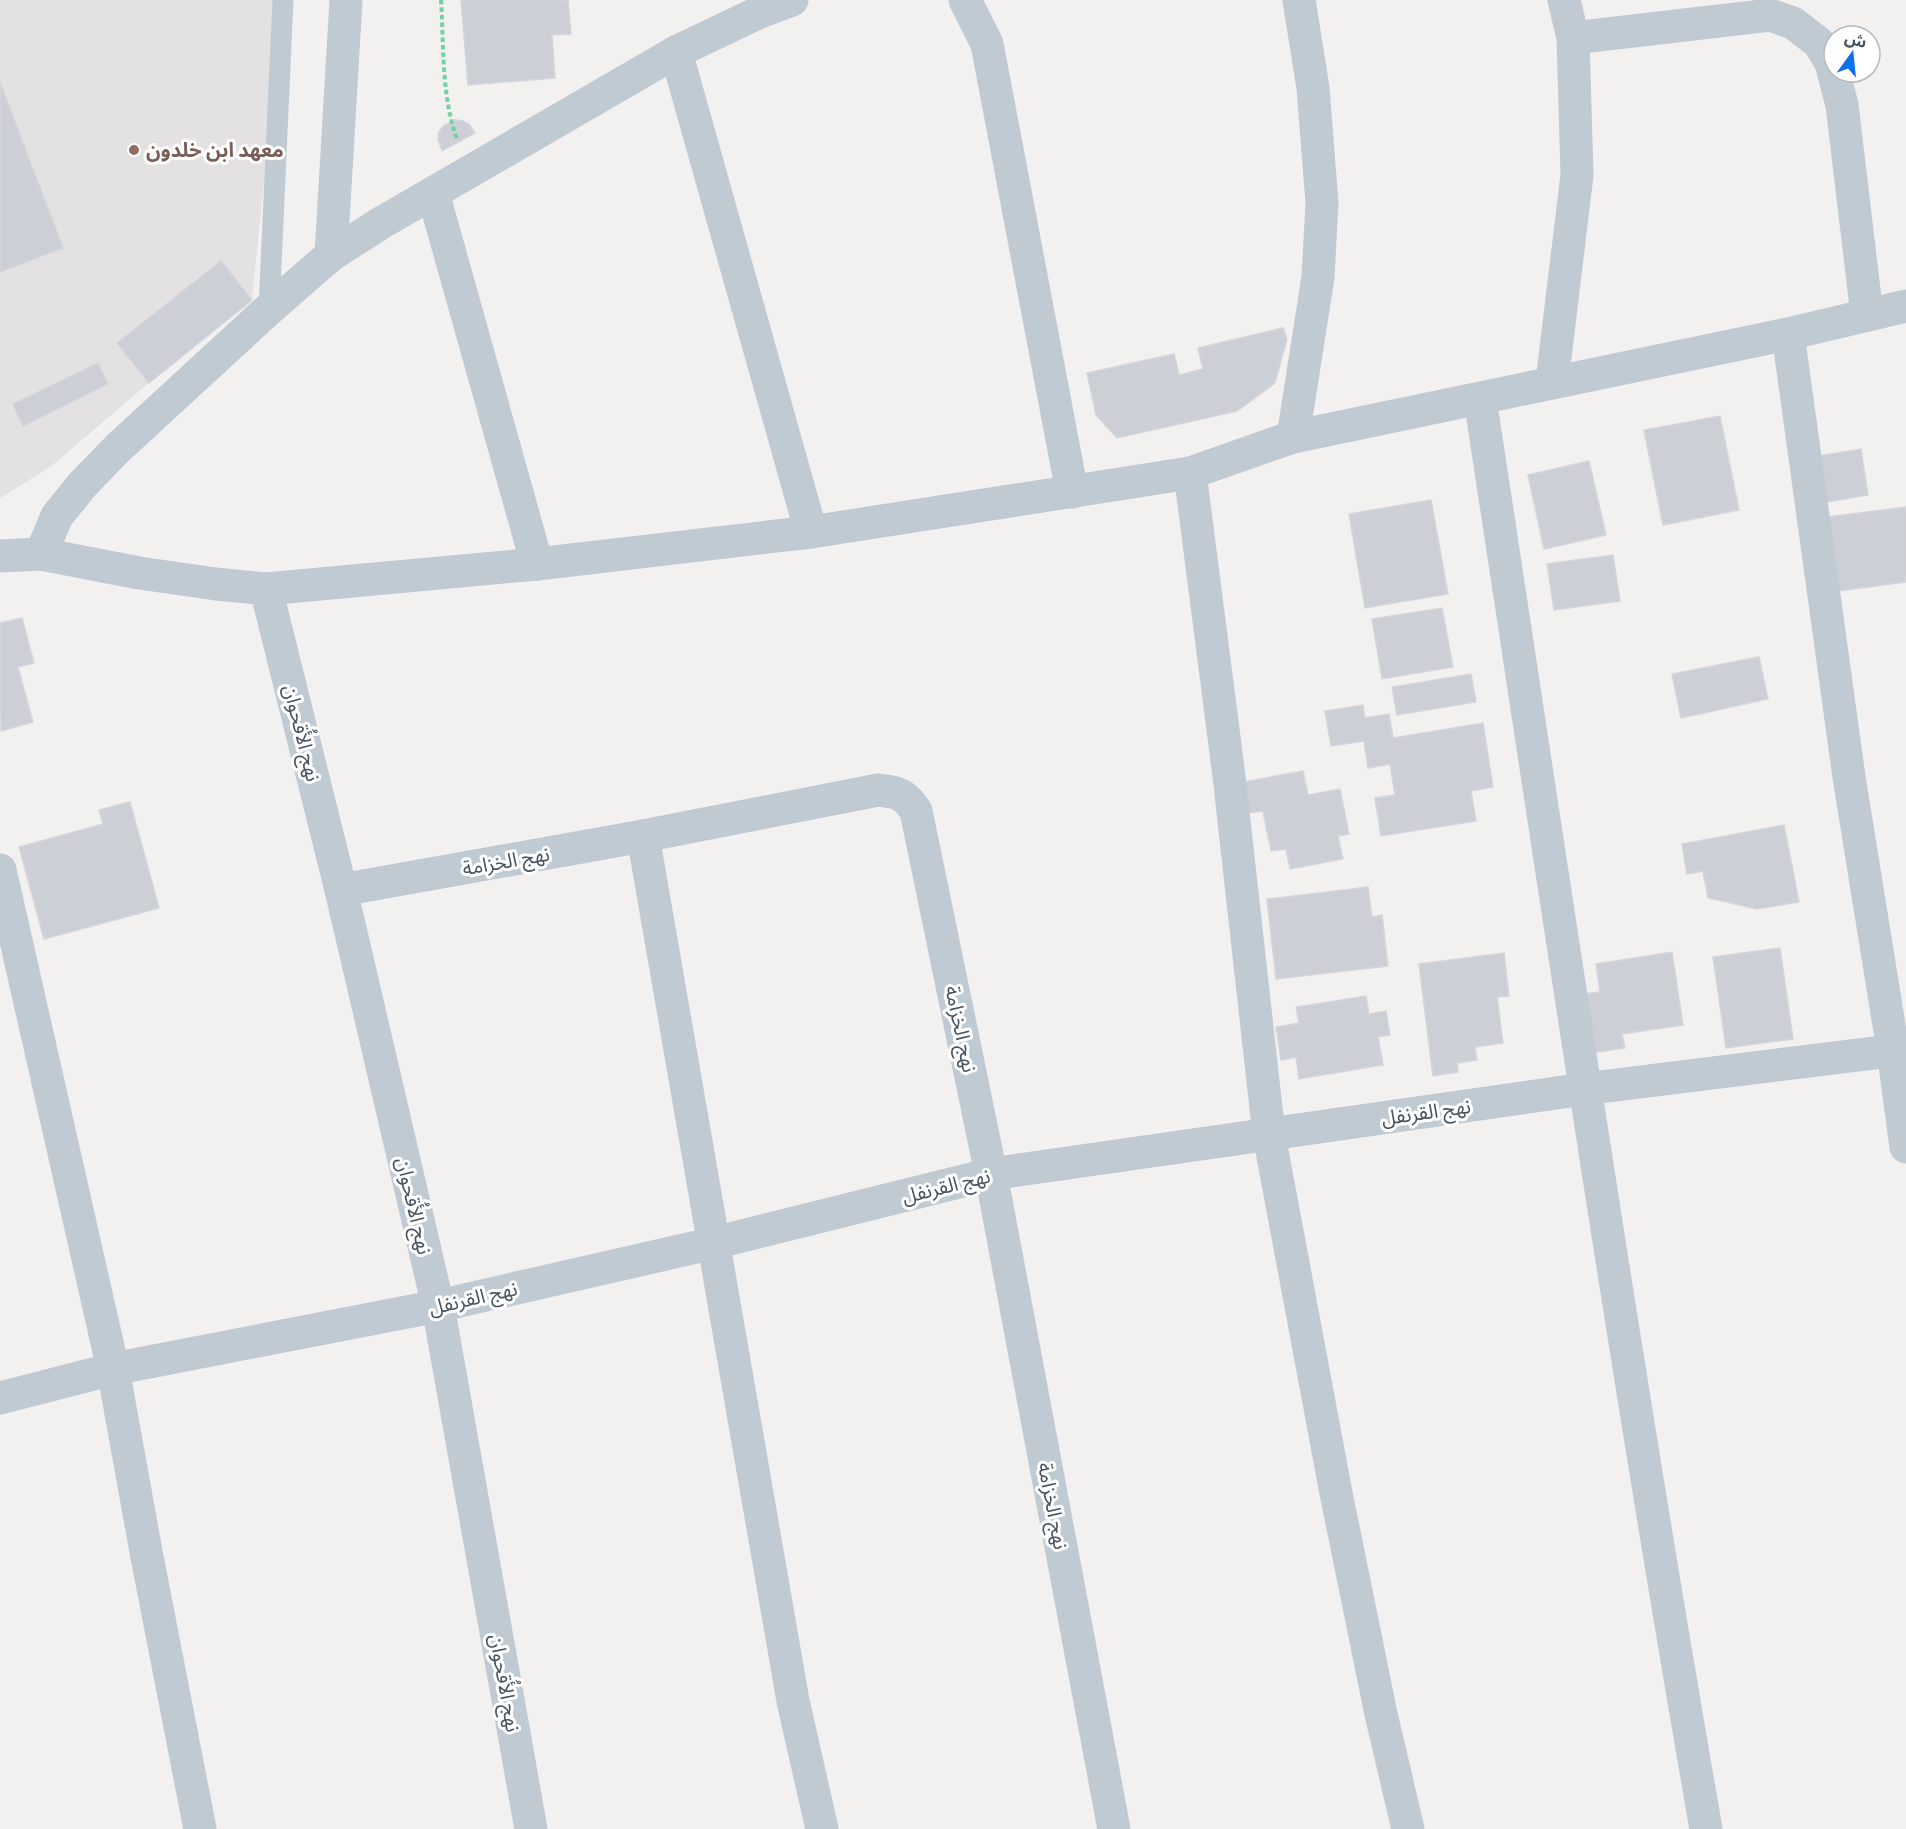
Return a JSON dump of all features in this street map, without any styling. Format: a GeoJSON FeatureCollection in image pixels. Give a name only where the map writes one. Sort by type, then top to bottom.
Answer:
{"type":"FeatureCollection","features":[{"type":"Feature","properties":{"kind":"street"},"geometry":{"type":"LineString","coordinates":[[332,255],[346,0]]}},
{"type":"Feature","properties":{"kind":"street"},"geometry":{"type":"LineString","coordinates":[[41,554],[57,516],[117,448],[269,309],[332,255],[433,192],[676,52],[760,12],[792,0]]}},
{"type":"Feature","properties":{"kind":"street"},"geometry":{"type":"LineString","coordinates":[[965,0],[987,44],[1072,492]]}},
{"type":"Feature","properties":{"kind":"street"},"geometry":{"type":"LineString","coordinates":[[1293,437],[1318,277],[1322,203],[1313,88],[1299,0]]}},
{"type":"Feature","properties":{"kind":"street"},"geometry":{"type":"LineString","coordinates":[[1552,382],[1577,175],[1573,38],[1564,0]]}},
{"type":"Feature","properties":{"kind":"street"},"geometry":{"type":"LineString","coordinates":[[1573,38],[1770,15],[1793,24],[1819,43],[1831,63],[1842,105],[1867,315]]}},
{"type":"Feature","properties":{"kind":"street"},"geometry":{"type":"LineString","coordinates":[[676,52],[811,532]]}},
{"type":"Feature","properties":{"kind":"street"},"geometry":{"type":"LineString","coordinates":[[433,192],[537,564]]}},
{"type":"Feature","properties":{"kind":"street"},"geometry":{"type":"LineString","coordinates":[[0,556],[41,554],[139,573],[266,590],[537,564],[811,532],[1190,473],[1293,437],[1788,334],[1906,306]]}},
{"type":"Feature","properties":{"kind":"street"},"geometry":{"type":"LineString","coordinates":[[1788,334],[1849,777],[1899,1050],[1906,1147]]}},
{"type":"Feature","properties":{"kind":"street"},"geometry":{"type":"LineString","coordinates":[[1480,399],[1584,1089],[1668,1612],[1706,1829]]}},
{"type":"Feature","properties":{"kind":"street"},"geometry":{"type":"LineString","coordinates":[[1190,473],[1229,776],[1269,1135],[1336,1493],[1381,1714],[1408,1829]]}},
{"type":"Feature","properties":{"kind":"street","name":"نهج الأُقحوان"},"geometry":{"type":"LineString","coordinates":[[266,590],[341,890],[438,1306],[531,1829]]}},
{"type":"Feature","properties":{"kind":"street","name":"نهج الخزامة"},"geometry":{"type":"LineString","coordinates":[[341,890],[643,836],[878,790],[901,794],[909,800],[916,811],[991,1174],[1114,1829]]}},
{"type":"Feature","properties":{"kind":"street"},"geometry":{"type":"LineString","coordinates":[[643,836],[793,1701],[822,1829]]}},
{"type":"Feature","properties":{"kind":"street"},"geometry":{"type":"LineString","coordinates":[[0,870],[113,1369],[200,1829]]}},
{"type":"Feature","properties":{"kind":"street","name":"نهج القرنفل"},"geometry":{"type":"LineString","coordinates":[[0,1398],[113,1369],[438,1306],[714,1244],[991,1174],[1584,1089],[1899,1050]]}},
{"type":"Feature","properties":{"kind":"lane"},"geometry":{"type":"LineString","coordinates":[[269,309],[283,0]]}},
{"type":"Feature","properties":{"kind":"path"},"geometry":{"type":"LineString","coordinates":[[441,0],[447,101],[451,122],[469,172]]}},
{"type":"Feature","properties":{"kind":"shaded area","name":"معهد ابن خلدون"},"geometry":{"type":"Polygon","coordinates":[[[0,0],[282,0],[252,300],[50,467],[0,498],[0,0]]]}},
{"type":"Feature","properties":{"kind":"building"},"geometry":{"type":"Polygon","coordinates":[[[461,0],[568,0],[571,34],[552,35],[555,78],[468,85],[461,0]]]}},
{"type":"Feature","properties":{"kind":"building"},"geometry":{"type":"Polygon","coordinates":[[[0,82],[63,248],[0,272],[0,82]]]}},
{"type":"Feature","properties":{"kind":"building"},"geometry":{"type":"Polygon","coordinates":[[[455,120],[469,124],[475,133],[442,151],[438,139],[439,132],[443,126],[455,120]]]}},
{"type":"Feature","properties":{"kind":"building"},"geometry":{"type":"Polygon","coordinates":[[[221,261],[252,300],[149,383],[117,343],[221,261]]]}},
{"type":"Feature","properties":{"kind":"building"},"geometry":{"type":"Polygon","coordinates":[[[1283,328],[1287,339],[1275,383],[1237,411],[1117,438],[1096,415],[1087,373],[1174,354],[1179,375],[1203,369],[1198,348],[1283,328]]]}},
{"type":"Feature","properties":{"kind":"building"},"geometry":{"type":"Polygon","coordinates":[[[98,363],[108,384],[23,426],[13,404],[98,363]]]}},
{"type":"Feature","properties":{"kind":"building"},"geometry":{"type":"Polygon","coordinates":[[[1720,416],[1739,510],[1663,525],[1644,430],[1720,416]]]}},
{"type":"Feature","properties":{"kind":"building"},"geometry":{"type":"Polygon","coordinates":[[[1861,449],[1868,495],[1821,503],[1812,457],[1861,449]]]}},
{"type":"Feature","properties":{"kind":"building"},"geometry":{"type":"Polygon","coordinates":[[[1589,461],[1606,535],[1544,549],[1528,475],[1589,461]]]}},
{"type":"Feature","properties":{"kind":"building"},"geometry":{"type":"Polygon","coordinates":[[[1431,500],[1448,594],[1365,608],[1349,514],[1431,500]]]}},
{"type":"Feature","properties":{"kind":"building"},"geometry":{"type":"Polygon","coordinates":[[[1906,507],[1906,582],[1838,591],[1828,517],[1906,507]]]}},
{"type":"Feature","properties":{"kind":"building"},"geometry":{"type":"Polygon","coordinates":[[[1613,555],[1620,601],[1554,610],[1547,564],[1613,555]]]}},
{"type":"Feature","properties":{"kind":"building"},"geometry":{"type":"Polygon","coordinates":[[[1442,608],[1453,667],[1382,679],[1372,619],[1442,608]]]}},
{"type":"Feature","properties":{"kind":"building"},"geometry":{"type":"Polygon","coordinates":[[[22,618],[34,663],[18,667],[33,722],[1,731],[0,623],[22,618]]]}},
{"type":"Feature","properties":{"kind":"building"},"geometry":{"type":"Polygon","coordinates":[[[1759,657],[1768,699],[1681,718],[1672,674],[1759,657]]]}},
{"type":"Feature","properties":{"kind":"building"},"geometry":{"type":"Polygon","coordinates":[[[1471,674],[1476,702],[1397,715],[1392,687],[1471,674]]]}},
{"type":"Feature","properties":{"kind":"building"},"geometry":{"type":"Polygon","coordinates":[[[1363,705],[1365,718],[1389,714],[1393,738],[1483,723],[1493,787],[1471,791],[1476,821],[1381,836],[1375,798],[1395,795],[1390,764],[1368,768],[1364,741],[1331,746],[1325,711],[1363,705]]]}},
{"type":"Feature","properties":{"kind":"building"},"geometry":{"type":"Polygon","coordinates":[[[1303,771],[1308,795],[1340,789],[1349,834],[1338,836],[1343,859],[1290,869],[1286,849],[1271,851],[1263,811],[1249,813],[1243,782],[1303,771]]]}},
{"type":"Feature","properties":{"kind":"building"},"geometry":{"type":"Polygon","coordinates":[[[130,802],[159,908],[44,939],[19,847],[103,824],[99,810],[130,802]]]}},
{"type":"Feature","properties":{"kind":"building"},"geometry":{"type":"Polygon","coordinates":[[[1784,825],[1799,902],[1757,909],[1708,898],[1703,871],[1687,874],[1682,844],[1784,825]]]}},
{"type":"Feature","properties":{"kind":"building"},"geometry":{"type":"Polygon","coordinates":[[[1368,887],[1372,917],[1382,915],[1388,966],[1276,979],[1267,899],[1368,887]]]}},
{"type":"Feature","properties":{"kind":"building"},"geometry":{"type":"Polygon","coordinates":[[[1780,948],[1793,1039],[1726,1048],[1713,957],[1780,948]]]}},
{"type":"Feature","properties":{"kind":"building"},"geometry":{"type":"Polygon","coordinates":[[[1672,952],[1683,1025],[1622,1034],[1625,1048],[1585,1054],[1576,995],[1600,992],[1596,964],[1672,952]]]}},
{"type":"Feature","properties":{"kind":"building"},"geometry":{"type":"Polygon","coordinates":[[[1504,953],[1509,996],[1497,997],[1503,1043],[1475,1047],[1477,1060],[1457,1063],[1458,1072],[1433,1076],[1419,964],[1504,953]]]}},
{"type":"Feature","properties":{"kind":"building"},"geometry":{"type":"Polygon","coordinates":[[[1366,996],[1369,1014],[1386,1011],[1390,1035],[1378,1037],[1383,1065],[1299,1079],[1296,1057],[1281,1060],[1276,1027],[1299,1023],[1296,1007],[1366,996]]]}},
{"type":"Feature","properties":{"kind":"place","name":"معهد ابن خلدون"},"geometry":{"type":"Point","coordinates":[134,150]}}]}
